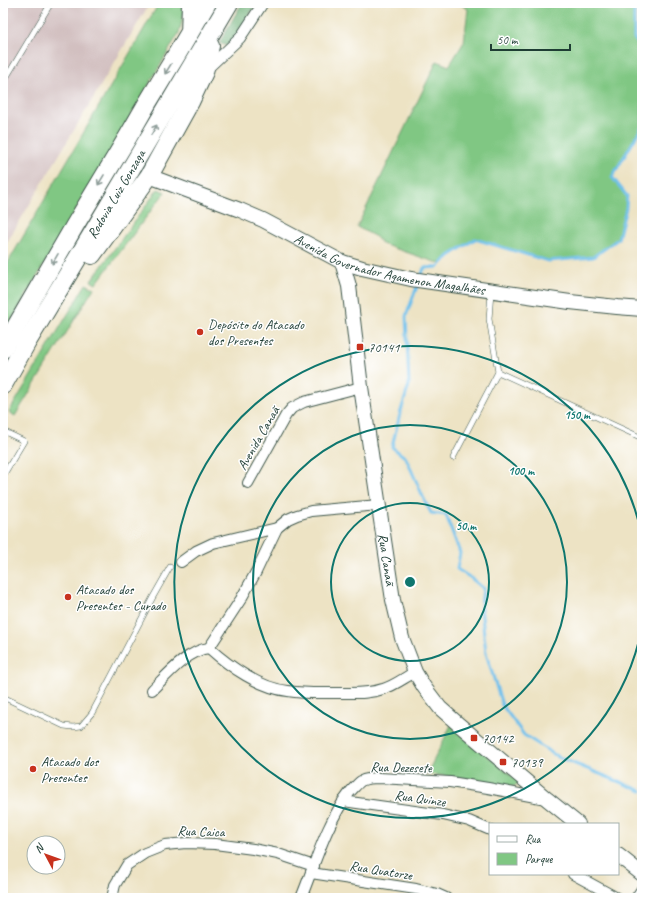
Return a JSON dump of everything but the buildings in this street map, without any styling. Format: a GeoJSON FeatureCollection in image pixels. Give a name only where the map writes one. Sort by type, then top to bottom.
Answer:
{"type":"FeatureCollection","features":[{"type":"Feature","properties":{"kind":"highway","name":"Rodovia Luiz Gonzaga"},"geometry":{"type":"LineString","coordinates":[[3,349],[74,225],[178,54],[206,3]]}},
{"type":"Feature","properties":{"kind":"highway","name":"Rodovia Luiz Gonzaga"},"geometry":{"type":"LineString","coordinates":[[3,385],[27,342],[229,3]]}},
{"type":"Feature","properties":{"kind":"highway"},"geometry":{"type":"LineString","coordinates":[[27,342],[149,176],[190,102],[204,72],[215,27]]}},
{"type":"Feature","properties":{"kind":"street"},"geometry":{"type":"LineString","coordinates":[[188,35],[189,3]]}},
{"type":"Feature","properties":{"kind":"street"},"geometry":{"type":"LineString","coordinates":[[204,72],[240,38],[263,3]]}},
{"type":"Feature","properties":{"kind":"street","name":"Avenida Governador Agamenon Magalhães"},"geometry":{"type":"LineString","coordinates":[[149,176],[240,210],[263,220],[342,262],[362,268],[411,279],[491,291],[570,302],[642,309]]}},
{"type":"Feature","properties":{"kind":"street","name":"Rua Canaã"},"geometry":{"type":"LineString","coordinates":[[342,262],[349,286],[361,387],[393,600],[402,638],[415,672],[440,708],[457,724],[547,800],[577,823]]}},
{"type":"Feature","properties":{"kind":"street","name":"Avenida Canaã"},"geometry":{"type":"LineString","coordinates":[[248,483],[286,415],[292,408],[304,402],[361,387]]}},
{"type":"Feature","properties":{"kind":"street"},"geometry":{"type":"LineString","coordinates":[[209,648],[242,599],[277,528],[297,514],[333,508],[379,505]]}},
{"type":"Feature","properties":{"kind":"street"},"geometry":{"type":"LineString","coordinates":[[181,562],[196,551],[213,543],[277,528]]}},
{"type":"Feature","properties":{"kind":"street"},"geometry":{"type":"LineString","coordinates":[[152,690],[174,668],[204,648],[209,648],[223,660],[263,684],[287,691],[310,693],[375,691],[389,687],[415,672]]}},
{"type":"Feature","properties":{"kind":"street","name":"Rua Dezesete"},"geometry":{"type":"LineString","coordinates":[[301,898],[327,832],[343,801],[356,785],[362,781],[379,778],[450,782],[547,800]]}},
{"type":"Feature","properties":{"kind":"street","name":"Rua Quinze"},"geometry":{"type":"LineString","coordinates":[[343,801],[443,815],[469,821],[489,830]]}},
{"type":"Feature","properties":{"kind":"street","name":"Rua Caica"},"geometry":{"type":"LineString","coordinates":[[112,898],[115,885],[127,865],[145,853],[166,845],[186,843],[215,844],[253,849],[278,854],[312,869]]}},
{"type":"Feature","properties":{"kind":"street"},"geometry":{"type":"LineString","coordinates":[[619,856],[642,874]]}},
{"type":"Feature","properties":{"kind":"street","name":"Rua Quatorze"},"geometry":{"type":"LineString","coordinates":[[312,869],[416,889],[437,894],[446,898]]}},
{"type":"Feature","properties":{"kind":"street"},"geometry":{"type":"LineString","coordinates":[[575,875],[617,898]]}},
{"type":"Feature","properties":{"kind":"street"},"geometry":{"type":"LineString","coordinates":[[636,898],[642,889]]}},
{"type":"Feature","properties":{"kind":"lane"},"geometry":{"type":"LineString","coordinates":[[3,83],[51,3]]}},
{"type":"Feature","properties":{"kind":"lane"},"geometry":{"type":"LineString","coordinates":[[453,458],[498,372],[489,319],[491,291]]}},
{"type":"Feature","properties":{"kind":"lane"},"geometry":{"type":"LineString","coordinates":[[498,372],[642,438]]}},
{"type":"Feature","properties":{"kind":"lane"},"geometry":{"type":"LineString","coordinates":[[3,431],[24,441],[3,476]]}},
{"type":"Feature","properties":{"kind":"lane"},"geometry":{"type":"LineString","coordinates":[[3,697],[64,726],[81,726],[92,713],[170,567]]}},
{"type":"Feature","properties":{"kind":"shaded area"},"geometry":{"type":"Polygon","coordinates":[[[3,3],[150,3],[3,249],[3,3]]]}},
{"type":"Feature","properties":{"kind":"green space"},"geometry":{"type":"Polygon","coordinates":[[[159,3],[184,3],[184,14],[179,33],[3,335],[3,271],[159,3]]]}},
{"type":"Feature","properties":{"kind":"green space"},"geometry":{"type":"Polygon","coordinates":[[[242,3],[257,3],[238,33],[227,46],[219,43],[242,3]]]}},
{"type":"Feature","properties":{"kind":"green space"},"geometry":{"type":"Polygon","coordinates":[[[462,3],[634,3],[634,38],[642,49],[642,127],[612,177],[627,196],[626,208],[618,239],[593,257],[548,261],[475,239],[449,256],[442,263],[382,244],[376,237],[357,227],[437,61],[449,66],[464,42],[468,9],[461,5],[462,3]]]}},
{"type":"Feature","properties":{"kind":"green space"},"geometry":{"type":"Polygon","coordinates":[[[158,189],[165,192],[96,284],[91,281],[158,189]]]}},
{"type":"Feature","properties":{"kind":"green space"},"geometry":{"type":"Polygon","coordinates":[[[86,284],[94,288],[15,416],[9,412],[86,284]]]}},
{"type":"Feature","properties":{"kind":"green space"},"geometry":{"type":"Polygon","coordinates":[[[451,725],[519,782],[512,787],[509,787],[473,779],[427,774],[451,725]]]}},
{"type":"Feature","properties":{"kind":"waterway"},"geometry":{"type":"LineString","coordinates":[[634,3],[634,38],[642,49]]}},
{"type":"Feature","properties":{"kind":"waterway"},"geometry":{"type":"LineString","coordinates":[[421,277],[424,268],[438,267],[449,256],[475,239],[548,261],[593,257],[618,239],[626,208],[627,196],[612,177],[642,127]]}},
{"type":"Feature","properties":{"kind":"waterway"},"geometry":{"type":"LineString","coordinates":[[418,284],[406,316],[409,385],[392,447],[406,458],[431,513],[446,515],[460,553],[457,569],[483,588],[481,607],[486,653],[502,705],[524,735],[558,757],[642,791]]}},
{"type":"Feature","properties":{"kind":"place","name":"Depósito do Atacado dos Presentes"},"geometry":{"type":"Point","coordinates":[200,332]}},
{"type":"Feature","properties":{"kind":"place","name":"70141"},"geometry":{"type":"Point","coordinates":[360,347]}},
{"type":"Feature","properties":{"kind":"place","name":"Atacado dos Presentes - Curado"},"geometry":{"type":"Point","coordinates":[68,597]}},
{"type":"Feature","properties":{"kind":"place","name":"70142"},"geometry":{"type":"Point","coordinates":[474,738]}},
{"type":"Feature","properties":{"kind":"place","name":"70139"},"geometry":{"type":"Point","coordinates":[503,762]}},
{"type":"Feature","properties":{"kind":"place","name":"Atacado dos Presentes"},"geometry":{"type":"Point","coordinates":[33,769]}}]}
